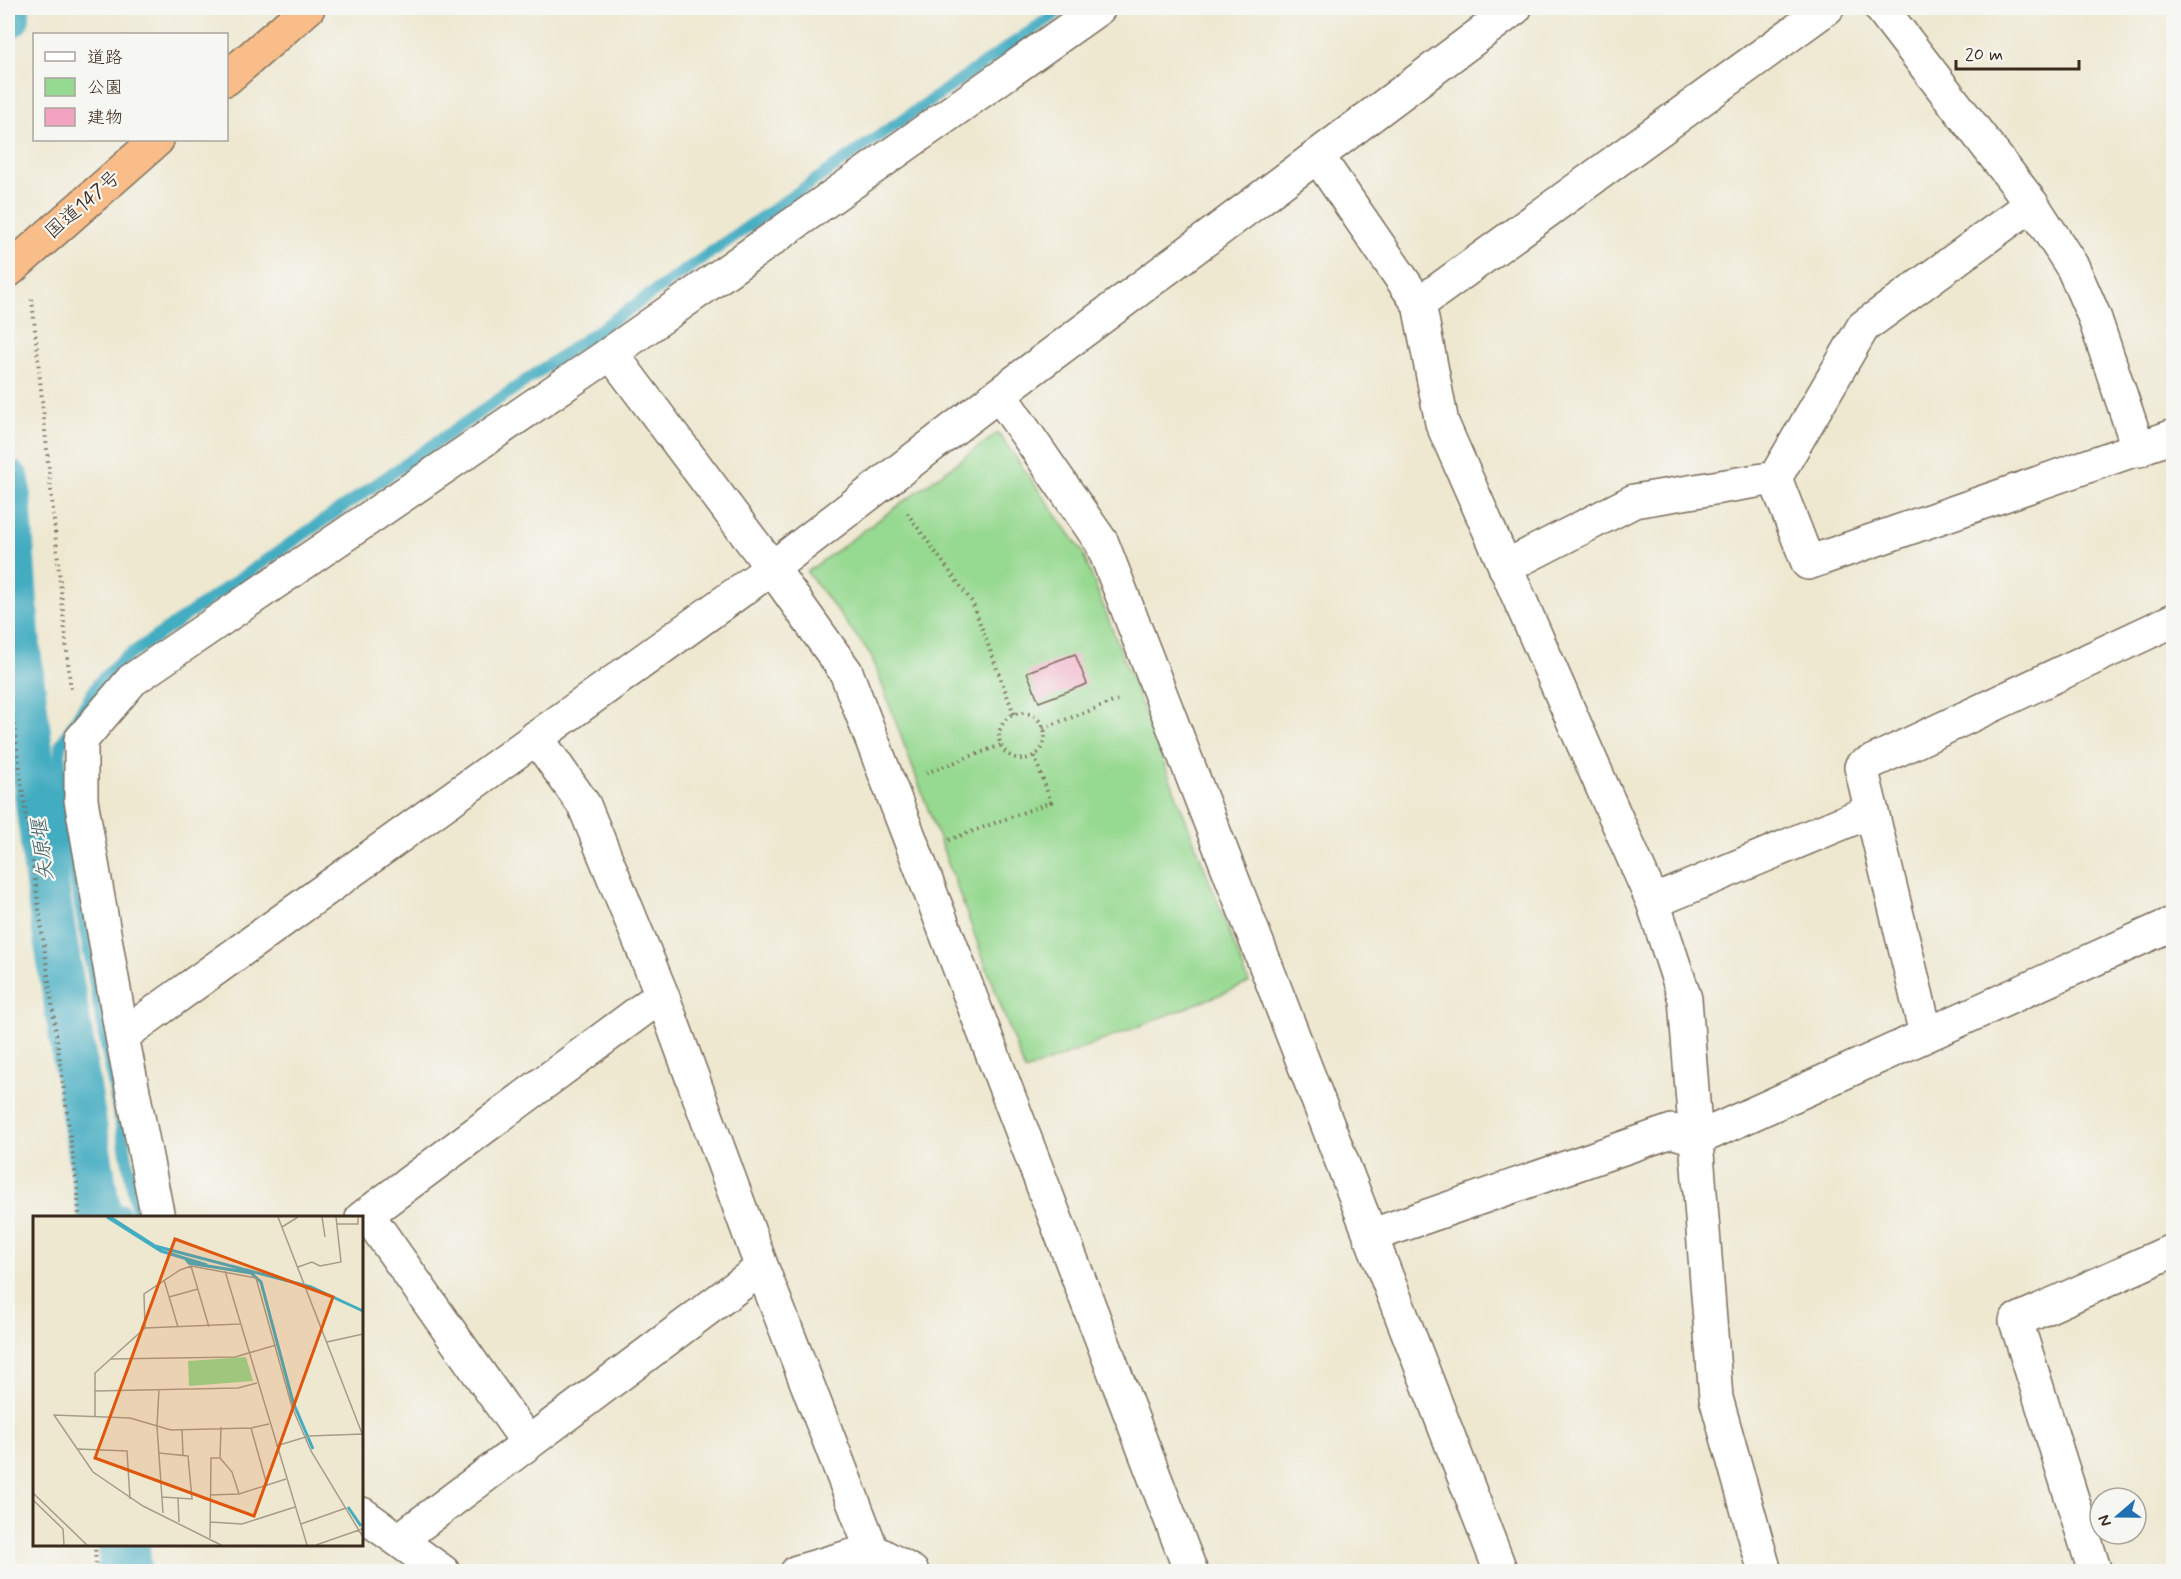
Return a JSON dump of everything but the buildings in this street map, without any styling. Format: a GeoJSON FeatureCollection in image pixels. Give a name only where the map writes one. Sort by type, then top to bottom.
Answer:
{"type":"FeatureCollection","features":[{"type":"Feature","properties":{"kind":"highway"},"geometry":{"type":"LineString","coordinates":[[228,77],[308,8]]}},
{"type":"Feature","properties":{"kind":"highway","name":"国道147号"},"geometry":{"type":"LineString","coordinates":[[17,263],[157,141]]}},
{"type":"Feature","properties":{"kind":"street"},"geometry":{"type":"LineString","coordinates":[[158,1216],[122,1036],[81,800],[81,740],[132,680],[611,353],[1099,8]]}},
{"type":"Feature","properties":{"kind":"street"},"geometry":{"type":"LineString","coordinates":[[122,1036],[772,568],[999,394],[1318,157],[1481,17],[1515,8]]}},
{"type":"Feature","properties":{"kind":"street"},"geometry":{"type":"LineString","coordinates":[[1419,304],[1827,8]]}},
{"type":"Feature","properties":{"kind":"street"},"geometry":{"type":"LineString","coordinates":[[1881,8],[2032,204],[2073,268],[2094,316],[2139,450]]}},
{"type":"Feature","properties":{"kind":"street"},"geometry":{"type":"LineString","coordinates":[[1318,157],[1419,304],[1442,423],[1653,902],[1685,999],[1716,1398],[1765,1572]]}},
{"type":"Feature","properties":{"kind":"street"},"geometry":{"type":"LineString","coordinates":[[1775,478],[1863,327],[2032,204]]}},
{"type":"Feature","properties":{"kind":"street"},"geometry":{"type":"LineString","coordinates":[[611,353],[772,568],[846,672],[1191,1572]]}},
{"type":"Feature","properties":{"kind":"street"},"geometry":{"type":"LineString","coordinates":[[999,394],[1102,543],[1501,1572]]}},
{"type":"Feature","properties":{"kind":"street"},"geometry":{"type":"LineString","coordinates":[[1775,478],[1808,563],[2174,436]]}},
{"type":"Feature","properties":{"kind":"street"},"geometry":{"type":"LineString","coordinates":[[1505,567],[1634,501],[1775,478]]}},
{"type":"Feature","properties":{"kind":"street"},"geometry":{"type":"LineString","coordinates":[[1926,1034],[1862,767],[2174,620]]}},
{"type":"Feature","properties":{"kind":"street"},"geometry":{"type":"LineString","coordinates":[[536,737],[584,805],[662,994],[762,1268],[872,1550],[912,1572]]}},
{"type":"Feature","properties":{"kind":"street"},"geometry":{"type":"LineString","coordinates":[[1653,902],[1871,811]]}},
{"type":"Feature","properties":{"kind":"street"},"geometry":{"type":"LineString","coordinates":[[1370,1236],[1672,1131],[1697,1139],[2174,923]]}},
{"type":"Feature","properties":{"kind":"street"},"geometry":{"type":"LineString","coordinates":[[528,1443],[364,1216],[662,994]]}},
{"type":"Feature","properties":{"kind":"street"},"geometry":{"type":"LineString","coordinates":[[2095,1572],[2016,1321],[2174,1250]]}},
{"type":"Feature","properties":{"kind":"street"},"geometry":{"type":"LineString","coordinates":[[399,1540],[762,1268]]}},
{"type":"Feature","properties":{"kind":"street"},"geometry":{"type":"LineString","coordinates":[[363,1515],[443,1572]]}},
{"type":"Feature","properties":{"kind":"street"},"geometry":{"type":"LineString","coordinates":[[797,1572],[872,1550]]}},
{"type":"Feature","properties":{"kind":"path"},"geometry":{"type":"LineString","coordinates":[[17,263],[71,693],[81,740]]}},
{"type":"Feature","properties":{"kind":"path"},"geometry":{"type":"LineString","coordinates":[[904,508],[972,602],[1014,714]]}},
{"type":"Feature","properties":{"kind":"path"},"geometry":{"type":"LineString","coordinates":[[8,683],[80,1216]]}},
{"type":"Feature","properties":{"kind":"path"},"geometry":{"type":"LineString","coordinates":[[1043,728],[1124,698]]}},
{"type":"Feature","properties":{"kind":"path"},"geometry":{"type":"LineString","coordinates":[[1028,713],[1040,722],[1043,728],[1044,744],[1034,755],[1019,759],[1005,752],[1001,745],[999,738],[1002,724],[1014,714],[1028,713]]}},
{"type":"Feature","properties":{"kind":"path"},"geometry":{"type":"LineString","coordinates":[[924,774],[1001,745]]}},
{"type":"Feature","properties":{"kind":"path"},"geometry":{"type":"LineString","coordinates":[[915,852],[1051,802],[1034,755]]}},
{"type":"Feature","properties":{"kind":"path"},"geometry":{"type":"LineString","coordinates":[[95,1546],[96,1572]]}},
{"type":"Feature","properties":{"kind":"green space"},"geometry":{"type":"Polygon","coordinates":[[[998,433],[1082,551],[1249,983],[1025,1071],[871,655],[807,572],[998,433]]]}},
{"type":"Feature","properties":{"kind":"waterway","name":"矢原堰"},"geometry":{"type":"LineString","coordinates":[[8,8],[8,17]]}},
{"type":"Feature","properties":{"kind":"waterway"},"geometry":{"type":"LineString","coordinates":[[138,1216],[61,801],[60,746],[99,682],[122,660],[1062,8]]}},
{"type":"Feature","properties":{"kind":"waterway","name":"矢原堰"},"geometry":{"type":"LineString","coordinates":[[8,481],[19,650],[49,900],[100,1216]]}},
{"type":"Feature","properties":{"kind":"waterway"},"geometry":{"type":"LineString","coordinates":[[123,1210],[124,1216]]}},
{"type":"Feature","properties":{"kind":"waterway","name":"矢原堰"},"geometry":{"type":"LineString","coordinates":[[120,1546],[120,1572]]}},
{"type":"Feature","properties":{"kind":"waterway"},"geometry":{"type":"LineString","coordinates":[[144,1546],[146,1572]]}}]}
